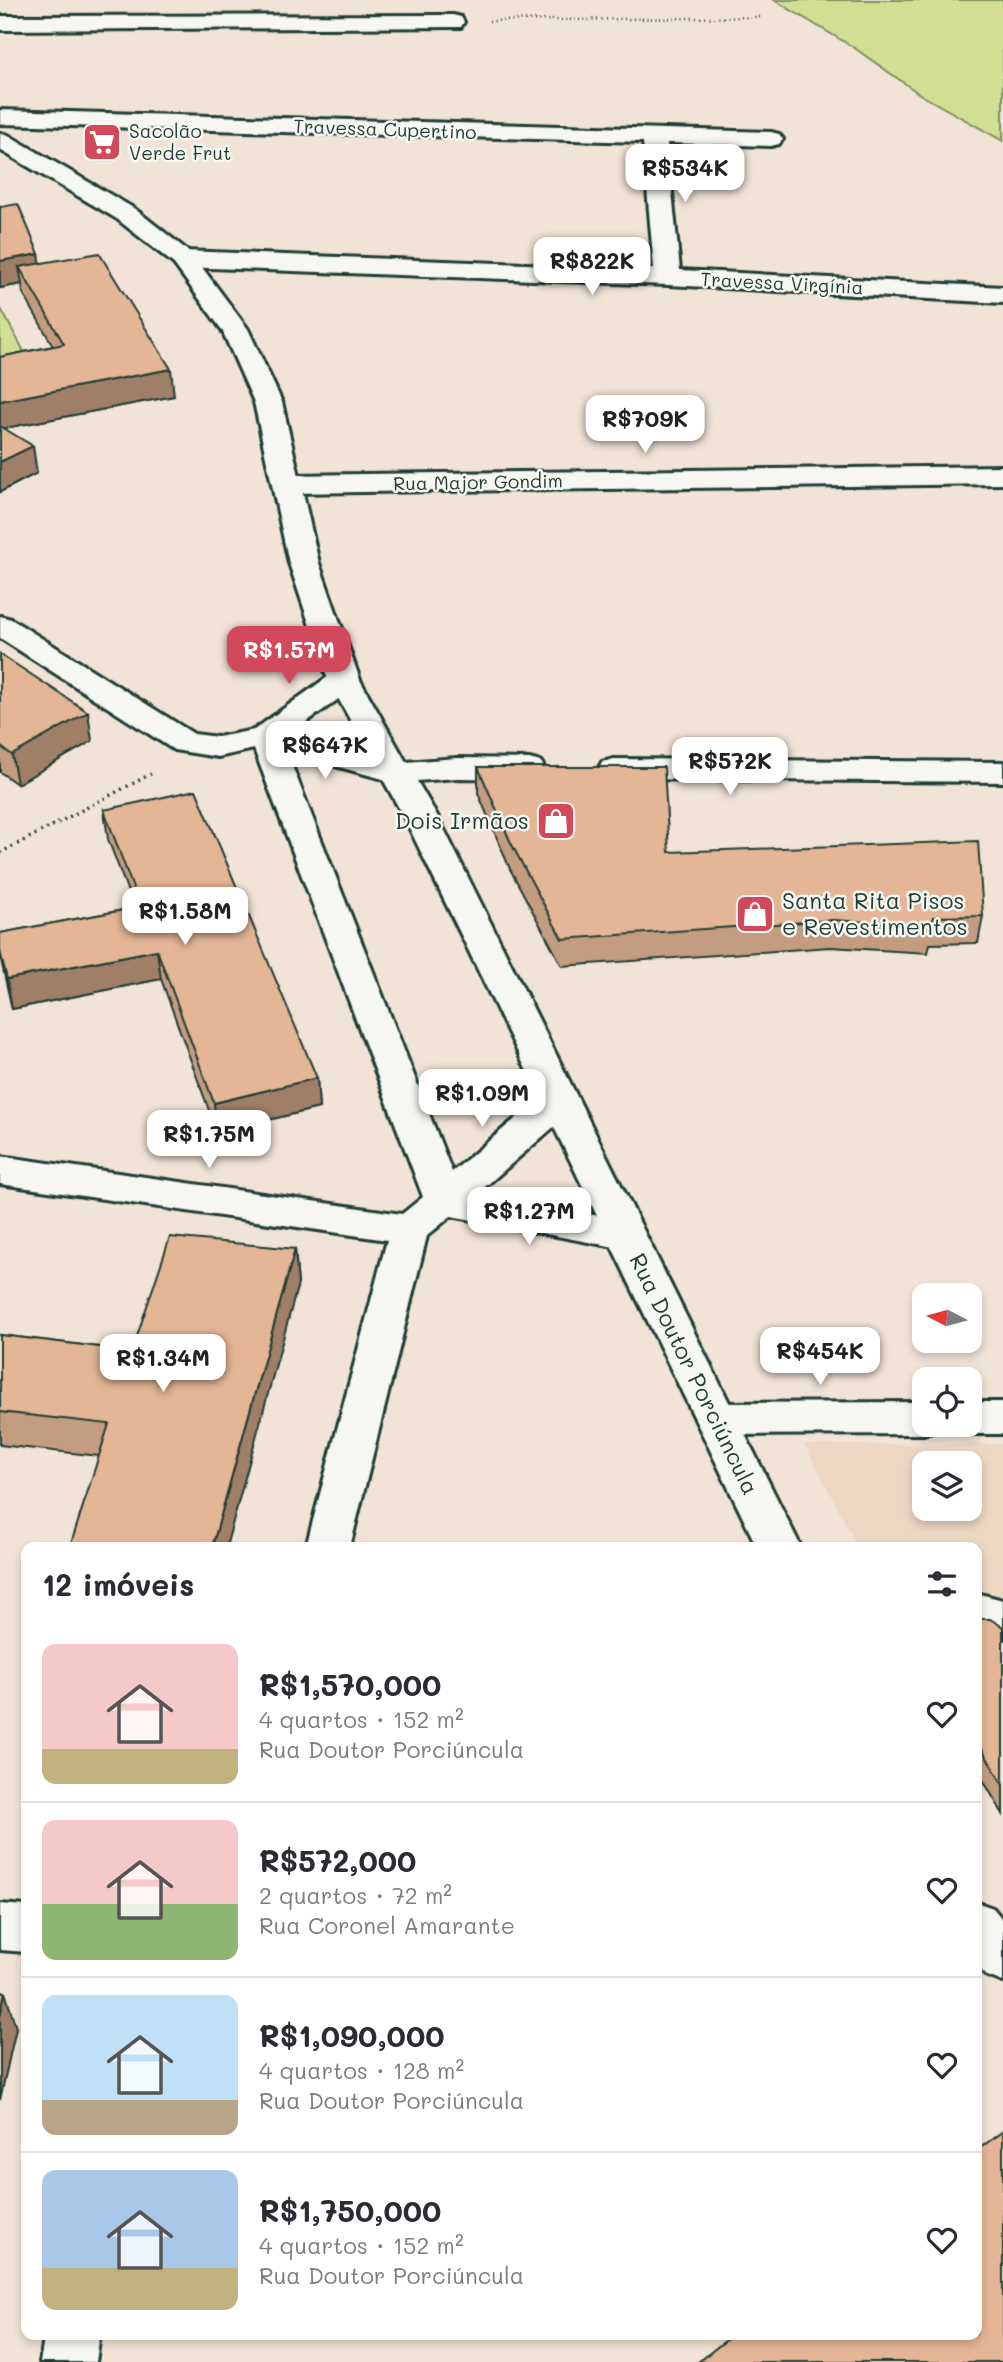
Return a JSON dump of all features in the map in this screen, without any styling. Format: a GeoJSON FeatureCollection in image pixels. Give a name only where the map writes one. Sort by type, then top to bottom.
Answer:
{"type":"FeatureCollection","features":[{"type":"Feature","properties":{"kind":"street"},"geometry":{"type":"LineString","coordinates":[[0,23],[453,22]]}},
{"type":"Feature","properties":{"kind":"street","name":"Travessa Cupertino"},"geometry":{"type":"LineString","coordinates":[[0,117],[771,139]]}},
{"type":"Feature","properties":{"kind":"street"},"geometry":{"type":"LineString","coordinates":[[654,136],[668,277]]}},
{"type":"Feature","properties":{"kind":"street","name":"Rua Doutor Porciúncula"},"geometry":{"type":"LineString","coordinates":[[0,140],[126,214],[183,259],[235,329],[268,402],[304,563],[344,680],[398,773],[777,1542]]}},
{"type":"Feature","properties":{"kind":"street","name":"Travessa Virgínia"},"geometry":{"type":"LineString","coordinates":[[183,259],[668,277],[1003,295]]}},
{"type":"Feature","properties":{"kind":"street","name":"Rua Major Gondim"},"geometry":{"type":"LineString","coordinates":[[288,484],[1003,475]]}},
{"type":"Feature","properties":{"kind":"street"},"geometry":{"type":"LineString","coordinates":[[0,625],[170,735],[203,747],[218,747],[265,737],[344,680]]}},
{"type":"Feature","properties":{"kind":"street"},"geometry":{"type":"LineString","coordinates":[[265,737],[398,773],[457,768],[1003,772]]}},
{"type":"Feature","properties":{"kind":"street"},"geometry":{"type":"LineString","coordinates":[[265,737],[444,1201]]}},
{"type":"Feature","properties":{"kind":"street"},"geometry":{"type":"LineString","coordinates":[[329,1542],[409,1229],[559,1102]]}},
{"type":"Feature","properties":{"kind":"street"},"geometry":{"type":"LineString","coordinates":[[0,1170],[409,1229]]}},
{"type":"Feature","properties":{"kind":"street"},"geometry":{"type":"LineString","coordinates":[[444,1201],[625,1235]]}},
{"type":"Feature","properties":{"kind":"street"},"geometry":{"type":"LineString","coordinates":[[716,1419],[912,1418]]}},
{"type":"Feature","properties":{"kind":"street"},"geometry":{"type":"LineString","coordinates":[[982,1418],[1003,1418]]}},
{"type":"Feature","properties":{"kind":"street"},"geometry":{"type":"LineString","coordinates":[[982,1614],[1003,1619]]}},
{"type":"Feature","properties":{"kind":"street"},"geometry":{"type":"LineString","coordinates":[[0,1927],[21,1929]]}},
{"type":"Feature","properties":{"kind":"street"},"geometry":{"type":"LineString","coordinates":[[982,1932],[1003,1959]]}},
{"type":"Feature","properties":{"kind":"street"},"geometry":{"type":"LineString","coordinates":[[68,2362],[73,2340]]}},
{"type":"Feature","properties":{"kind":"path"},"geometry":{"type":"LineString","coordinates":[[453,22],[761,17]]}},
{"type":"Feature","properties":{"kind":"path"},"geometry":{"type":"LineString","coordinates":[[0,853],[203,747]]}},
{"type":"Feature","properties":{"kind":"shaded area"},"geometry":{"type":"Polygon","coordinates":[[[1003,1444],[1003,1816],[982,1779],[982,1542],[855,1542],[805,1445],[1003,1444]]]}},
{"type":"Feature","properties":{"kind":"green space"},"geometry":{"type":"Polygon","coordinates":[[[774,0],[1003,0],[1003,141],[921,95],[853,47],[774,0]]]}},
{"type":"Feature","properties":{"kind":"green space"},"geometry":{"type":"Polygon","coordinates":[[[0,307],[34,370],[0,376],[0,307]]]}},
{"type":"Feature","properties":{"kind":"building"},"geometry":{"type":"Polygon","coordinates":[[[18,204],[39,254],[0,261],[0,207],[18,204]]]}},
{"type":"Feature","properties":{"kind":"building"},"geometry":{"type":"Polygon","coordinates":[[[99,253],[171,369],[0,401],[0,357],[64,344],[19,267],[99,253]]]}},
{"type":"Feature","properties":{"kind":"building"},"geometry":{"type":"Polygon","coordinates":[[[0,426],[33,446],[0,462],[0,426]]]}},
{"type":"Feature","properties":{"kind":"building"},"geometry":{"type":"Polygon","coordinates":[[[0,654],[88,712],[12,755],[0,746],[0,654]]]}},
{"type":"Feature","properties":{"kind":"building"},"geometry":{"type":"Polygon","coordinates":[[[478,767],[664,767],[669,852],[978,841],[983,916],[933,917],[933,926],[833,920],[562,939],[511,843],[478,767]]]}},
{"type":"Feature","properties":{"kind":"building"},"geometry":{"type":"Polygon","coordinates":[[[196,790],[317,1078],[214,1103],[157,950],[7,979],[0,951],[0,933],[140,907],[104,810],[196,790]]]}},
{"type":"Feature","properties":{"kind":"building"},"geometry":{"type":"Polygon","coordinates":[[[170,1237],[295,1249],[213,1542],[72,1542],[109,1424],[0,1412],[0,1335],[132,1351],[170,1237]]]}},
{"type":"Feature","properties":{"kind":"building"},"geometry":{"type":"Polygon","coordinates":[[[982,1619],[990,1619],[1003,1627],[1003,1785],[982,1749],[982,1619]]]}},
{"type":"Feature","properties":{"kind":"building"},"geometry":{"type":"Polygon","coordinates":[[[0,1992],[5,1992],[0,2016],[0,1992]]]}},
{"type":"Feature","properties":{"kind":"building"},"geometry":{"type":"Polygon","coordinates":[[[1003,2131],[1003,2362],[698,2362],[726,2340],[982,2340],[982,2147],[1003,2131]]]}},
{"type":"Feature","properties":{"kind":"place","name":"Sacolão Verde Frut"},"geometry":{"type":"Point","coordinates":[102,142]}},
{"type":"Feature","properties":{"kind":"place","name":"Dois Irmãos"},"geometry":{"type":"Point","coordinates":[556,821]}},
{"type":"Feature","properties":{"kind":"place","name":"Santa Rita Pisos e Revestimentos"},"geometry":{"type":"Point","coordinates":[755,914]}}]}
